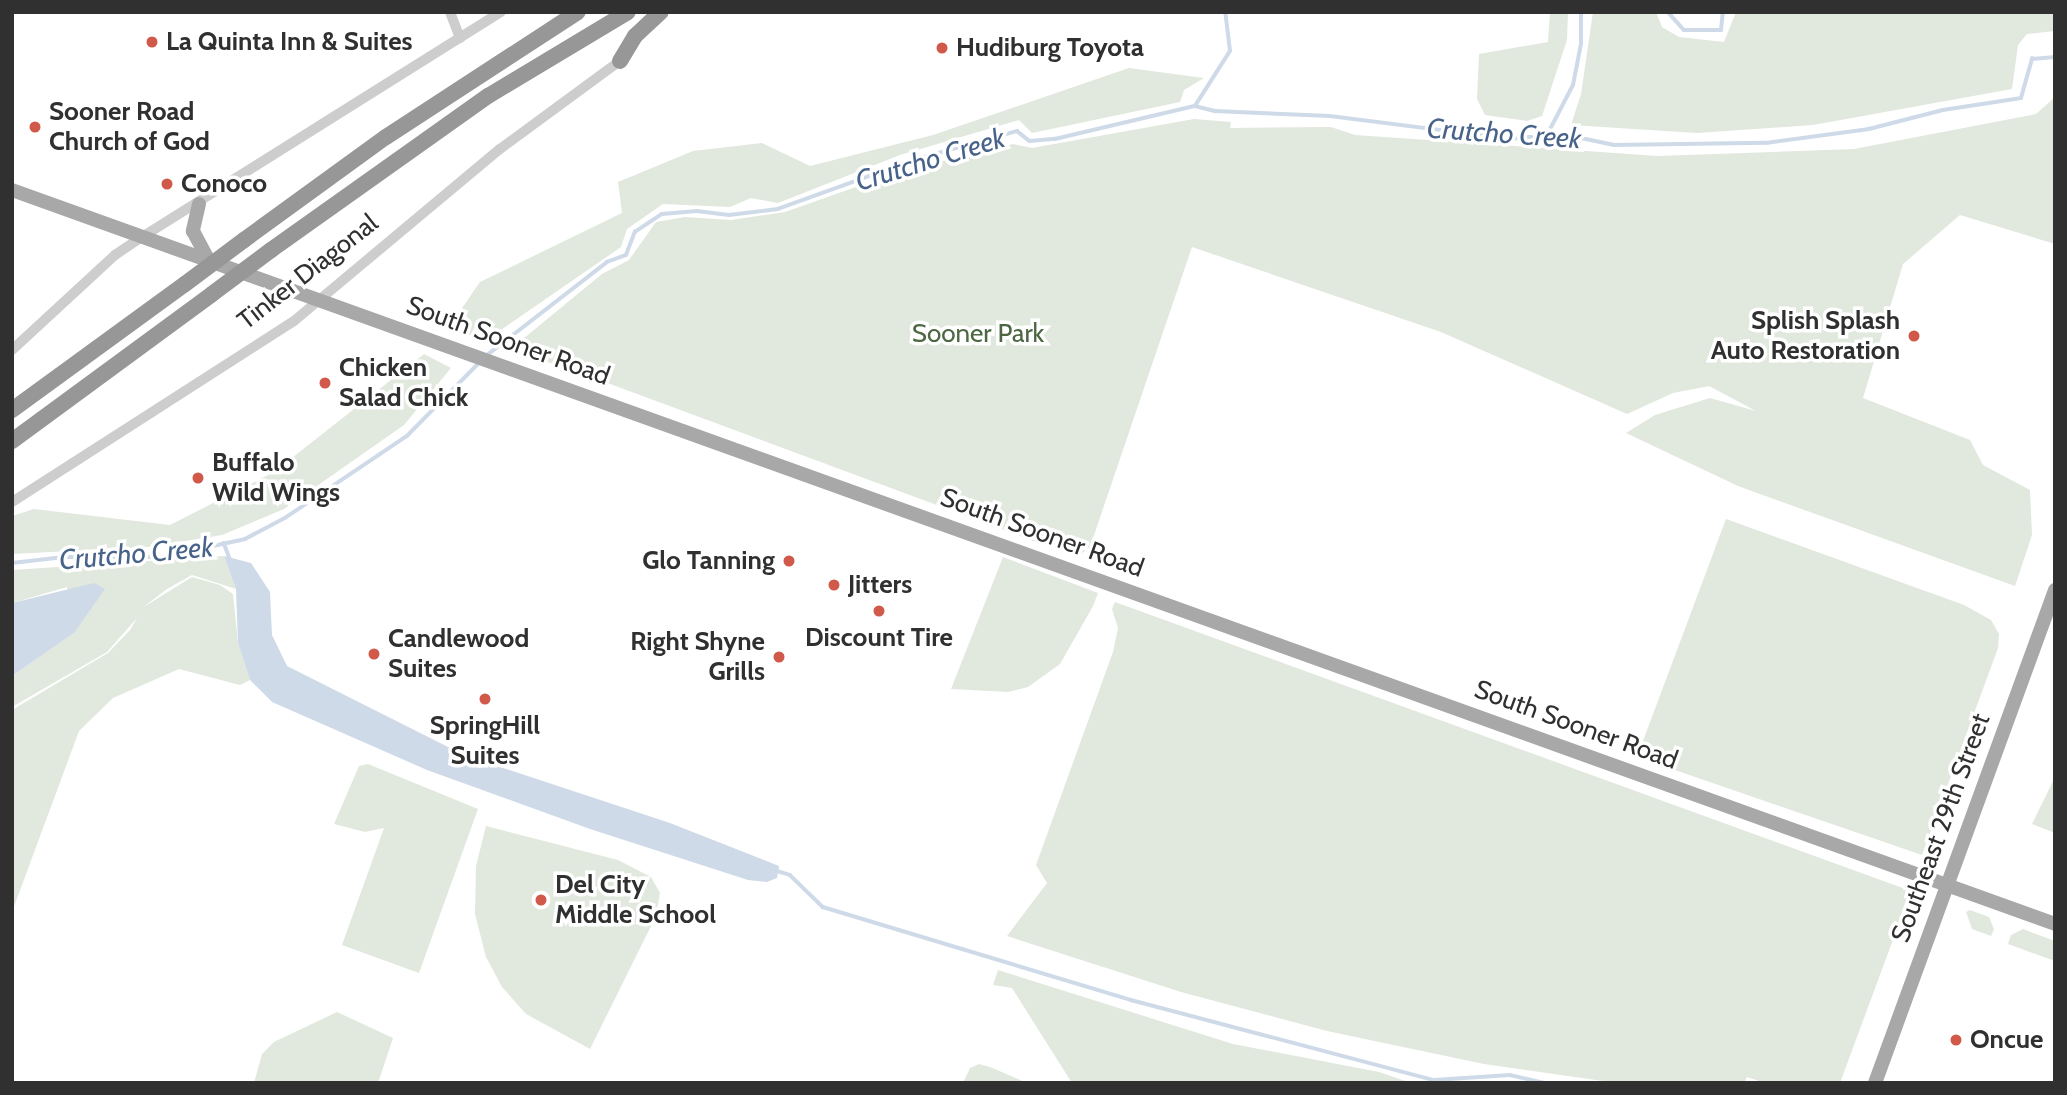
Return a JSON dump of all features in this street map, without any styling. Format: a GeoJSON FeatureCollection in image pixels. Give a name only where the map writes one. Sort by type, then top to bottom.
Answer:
{"type":"FeatureCollection","features":[{"type":"Feature","properties":{"kind":"highway"},"geometry":{"type":"LineString","coordinates":[[12,410],[386,137],[578,12]]}},
{"type":"Feature","properties":{"kind":"highway","name":"Tinker Diagonal"},"geometry":{"type":"LineString","coordinates":[[12,441],[271,250],[488,96],[628,12]]}},
{"type":"Feature","properties":{"kind":"highway"},"geometry":{"type":"LineString","coordinates":[[620,61],[635,36],[661,12]]}},
{"type":"Feature","properties":{"kind":"main road","name":"South Sooner Road"},"geometry":{"type":"LineString","coordinates":[[12,190],[2055,924]]}},
{"type":"Feature","properties":{"kind":"main road"},"geometry":{"type":"LineString","coordinates":[[199,204],[193,231],[209,261]]}},
{"type":"Feature","properties":{"kind":"main road","name":"Southeast 29th Street"},"geometry":{"type":"LineString","coordinates":[[1875,1083],[2055,590]]}},
{"type":"Feature","properties":{"kind":"street"},"geometry":{"type":"LineString","coordinates":[[450,12],[460,38]]}},
{"type":"Feature","properties":{"kind":"street"},"geometry":{"type":"LineString","coordinates":[[12,350],[142,237],[199,204],[502,12]]}},
{"type":"Feature","properties":{"kind":"street","name":"Tinker Diagonal"},"geometry":{"type":"LineString","coordinates":[[12,502],[294,321],[500,149],[620,61]]}},
{"type":"Feature","properties":{"kind":"green space"},"geometry":{"type":"Polygon","coordinates":[[[1550,12],[1568,12],[1567,40],[1542,116],[1527,121],[1485,115],[1477,99],[1479,54],[1548,42],[1550,12]]]}},
{"type":"Feature","properties":{"kind":"green space"},"geometry":{"type":"Polygon","coordinates":[[[1593,12],[1656,12],[1662,27],[1679,37],[1724,42],[1736,12],[2055,12],[2055,31],[2027,34],[2018,45],[2012,89],[1813,125],[1697,133],[1571,125],[1581,94],[1593,12]]]}},
{"type":"Feature","properties":{"kind":"green space"},"geometry":{"type":"Polygon","coordinates":[[[1129,68],[1204,78],[1184,90],[1180,102],[1032,133],[1019,120],[900,155],[778,203],[751,198],[730,207],[663,204],[627,229],[621,247],[485,341],[449,327],[480,282],[622,213],[618,182],[693,151],[762,143],[810,166],[933,135],[1129,68]]]}},
{"type":"Feature","properties":{"kind":"green space","name":"Sooner Park"},"geometry":{"type":"Polygon","coordinates":[[[2055,97],[2055,244],[1960,215],[1903,264],[1863,398],[1970,440],[1983,465],[2030,490],[2032,535],[2015,586],[1738,486],[1626,433],[1655,415],[1710,398],[1756,411],[1709,386],[1673,393],[1627,414],[1441,332],[1192,247],[1090,547],[1077,557],[559,365],[507,352],[602,274],[629,260],[656,222],[685,217],[731,220],[785,212],[904,170],[1013,144],[1032,148],[1194,119],[1231,122],[1230,128],[1331,127],[1355,135],[1658,156],[1854,149],[2036,114],[2055,97]]]}},
{"type":"Feature","properties":{"kind":"green space"},"geometry":{"type":"Polygon","coordinates":[[[424,354],[451,368],[404,425],[284,509],[222,535],[148,547],[12,554],[12,516],[34,509],[170,525],[274,472],[424,354]]]}},
{"type":"Feature","properties":{"kind":"green space"},"geometry":{"type":"Polygon","coordinates":[[[1726,519],[1964,605],[1991,620],[1999,634],[1998,648],[1922,855],[1637,757],[1726,519]]]}},
{"type":"Feature","properties":{"kind":"green space"},"geometry":{"type":"Polygon","coordinates":[[[224,556],[236,589],[192,575],[142,608],[192,577],[220,585],[233,594],[238,643],[250,680],[240,685],[179,669],[113,698],[79,731],[12,912],[12,710],[108,653],[130,630],[137,618],[107,652],[12,707],[12,676],[74,633],[67,587],[12,603],[12,570],[224,556]]]}},
{"type":"Feature","properties":{"kind":"green space"},"geometry":{"type":"Polygon","coordinates":[[[1003,557],[1098,593],[1093,606],[1060,664],[1028,687],[1008,692],[951,689],[1003,557]]]}},
{"type":"Feature","properties":{"kind":"green space"},"geometry":{"type":"Polygon","coordinates":[[[1115,602],[1911,891],[1840,1083],[1765,1083],[1747,1077],[1744,1083],[1617,1083],[1484,1064],[1327,1031],[1181,992],[1007,936],[1047,883],[1036,865],[1113,652],[1118,628],[1112,609],[1115,602]]]}},
{"type":"Feature","properties":{"kind":"green space"},"geometry":{"type":"Polygon","coordinates":[[[368,764],[478,809],[419,973],[342,945],[384,828],[365,832],[334,824],[359,766],[368,764]]]}},
{"type":"Feature","properties":{"kind":"green space"},"geometry":{"type":"Polygon","coordinates":[[[2055,777],[2055,833],[2032,824],[2055,777]]]}},
{"type":"Feature","properties":{"kind":"green space"},"geometry":{"type":"Polygon","coordinates":[[[486,826],[618,860],[651,877],[660,893],[656,916],[590,1049],[526,1014],[502,987],[486,957],[475,914],[476,866],[486,826]]]}},
{"type":"Feature","properties":{"kind":"green space"},"geometry":{"type":"Polygon","coordinates":[[[1970,910],[1989,917],[1994,929],[1991,936],[1972,929],[1966,912],[1970,910]]]}},
{"type":"Feature","properties":{"kind":"green space"},"geometry":{"type":"Polygon","coordinates":[[[2023,929],[2055,941],[2055,961],[2008,944],[2011,935],[2023,929]]]}},
{"type":"Feature","properties":{"kind":"green space"},"geometry":{"type":"Polygon","coordinates":[[[998,970],[1233,1044],[1379,1072],[1411,1083],[1072,1083],[1012,988],[993,985],[998,970]]]}},
{"type":"Feature","properties":{"kind":"green space"},"geometry":{"type":"Polygon","coordinates":[[[337,1012],[393,1038],[378,1083],[254,1083],[262,1054],[274,1042],[337,1012]]]}},
{"type":"Feature","properties":{"kind":"green space"},"geometry":{"type":"Polygon","coordinates":[[[979,1064],[1027,1083],[963,1083],[970,1068],[979,1064]]]}},
{"type":"Feature","properties":{"kind":"water"},"geometry":{"type":"Polygon","coordinates":[[[224,556],[251,563],[270,592],[272,635],[287,666],[464,755],[670,823],[779,866],[777,878],[767,882],[748,880],[590,829],[427,770],[272,702],[250,680],[238,643],[236,589],[224,556]]]}},
{"type":"Feature","properties":{"kind":"water"},"geometry":{"type":"Polygon","coordinates":[[[94,583],[105,589],[74,633],[12,676],[12,603],[94,583]]]}},
{"type":"Feature","properties":{"kind":"waterway"},"geometry":{"type":"LineString","coordinates":[[1195,106],[1230,51],[1225,12]]}},
{"type":"Feature","properties":{"kind":"waterway"},"geometry":{"type":"LineString","coordinates":[[1544,141],[1573,85],[1581,44],[1581,12]]}},
{"type":"Feature","properties":{"kind":"waterway"},"geometry":{"type":"LineString","coordinates":[[1668,12],[1684,30],[1721,30],[1723,12]]}},
{"type":"Feature","properties":{"kind":"waterway","name":"Crutcho Creek"},"geometry":{"type":"LineString","coordinates":[[486,356],[607,262],[626,255],[635,232],[662,214],[697,211],[729,215],[778,209],[917,159],[1017,131],[1030,141],[1055,139],[1195,106],[1215,111],[1330,116],[1511,139],[1531,137],[1544,141],[1567,135],[1614,145],[1766,143],[1869,129],[1943,110],[2021,98],[2032,59],[2055,57]]}},
{"type":"Feature","properties":{"kind":"waterway","name":"Crutcho Creek"},"geometry":{"type":"LineString","coordinates":[[12,563],[64,557],[162,557],[245,539],[285,518],[407,436],[480,362]]}},
{"type":"Feature","properties":{"kind":"waterway"},"geometry":{"type":"LineString","coordinates":[[224,543],[231,561]]}},
{"type":"Feature","properties":{"kind":"waterway"},"geometry":{"type":"LineString","coordinates":[[774,870],[790,875],[823,907],[1131,1000],[1434,1080],[1510,1075],[1544,1083]]}},
{"type":"Feature","properties":{"kind":"place","name":"La Quinta Inn & Suites"},"geometry":{"type":"Point","coordinates":[152,42]}},
{"type":"Feature","properties":{"kind":"place","name":"Hudiburg Toyota"},"geometry":{"type":"Point","coordinates":[942,48]}},
{"type":"Feature","properties":{"kind":"place","name":"Sooner Road Church of God"},"geometry":{"type":"Point","coordinates":[35,127]}},
{"type":"Feature","properties":{"kind":"place","name":"Conoco"},"geometry":{"type":"Point","coordinates":[167,184]}},
{"type":"Feature","properties":{"kind":"place","name":"Splish Splash Auto Restoration"},"geometry":{"type":"Point","coordinates":[1914,336]}},
{"type":"Feature","properties":{"kind":"place","name":"Chicken Salad Chick"},"geometry":{"type":"Point","coordinates":[325,383]}},
{"type":"Feature","properties":{"kind":"place","name":"Buffalo Wild Wings"},"geometry":{"type":"Point","coordinates":[198,478]}},
{"type":"Feature","properties":{"kind":"place","name":"Glo Tanning"},"geometry":{"type":"Point","coordinates":[789,561]}},
{"type":"Feature","properties":{"kind":"place","name":"Jitters"},"geometry":{"type":"Point","coordinates":[834,585]}},
{"type":"Feature","properties":{"kind":"place","name":"Discount Tire"},"geometry":{"type":"Point","coordinates":[879,611]}},
{"type":"Feature","properties":{"kind":"place","name":"Candlewood Suites"},"geometry":{"type":"Point","coordinates":[374,654]}},
{"type":"Feature","properties":{"kind":"place","name":"Right Shyne Grills"},"geometry":{"type":"Point","coordinates":[779,657]}},
{"type":"Feature","properties":{"kind":"place","name":"SpringHill Suites"},"geometry":{"type":"Point","coordinates":[485,699]}},
{"type":"Feature","properties":{"kind":"place","name":"Del City Middle School"},"geometry":{"type":"Point","coordinates":[541,900]}},
{"type":"Feature","properties":{"kind":"place","name":"Oncue"},"geometry":{"type":"Point","coordinates":[1956,1040]}}]}
